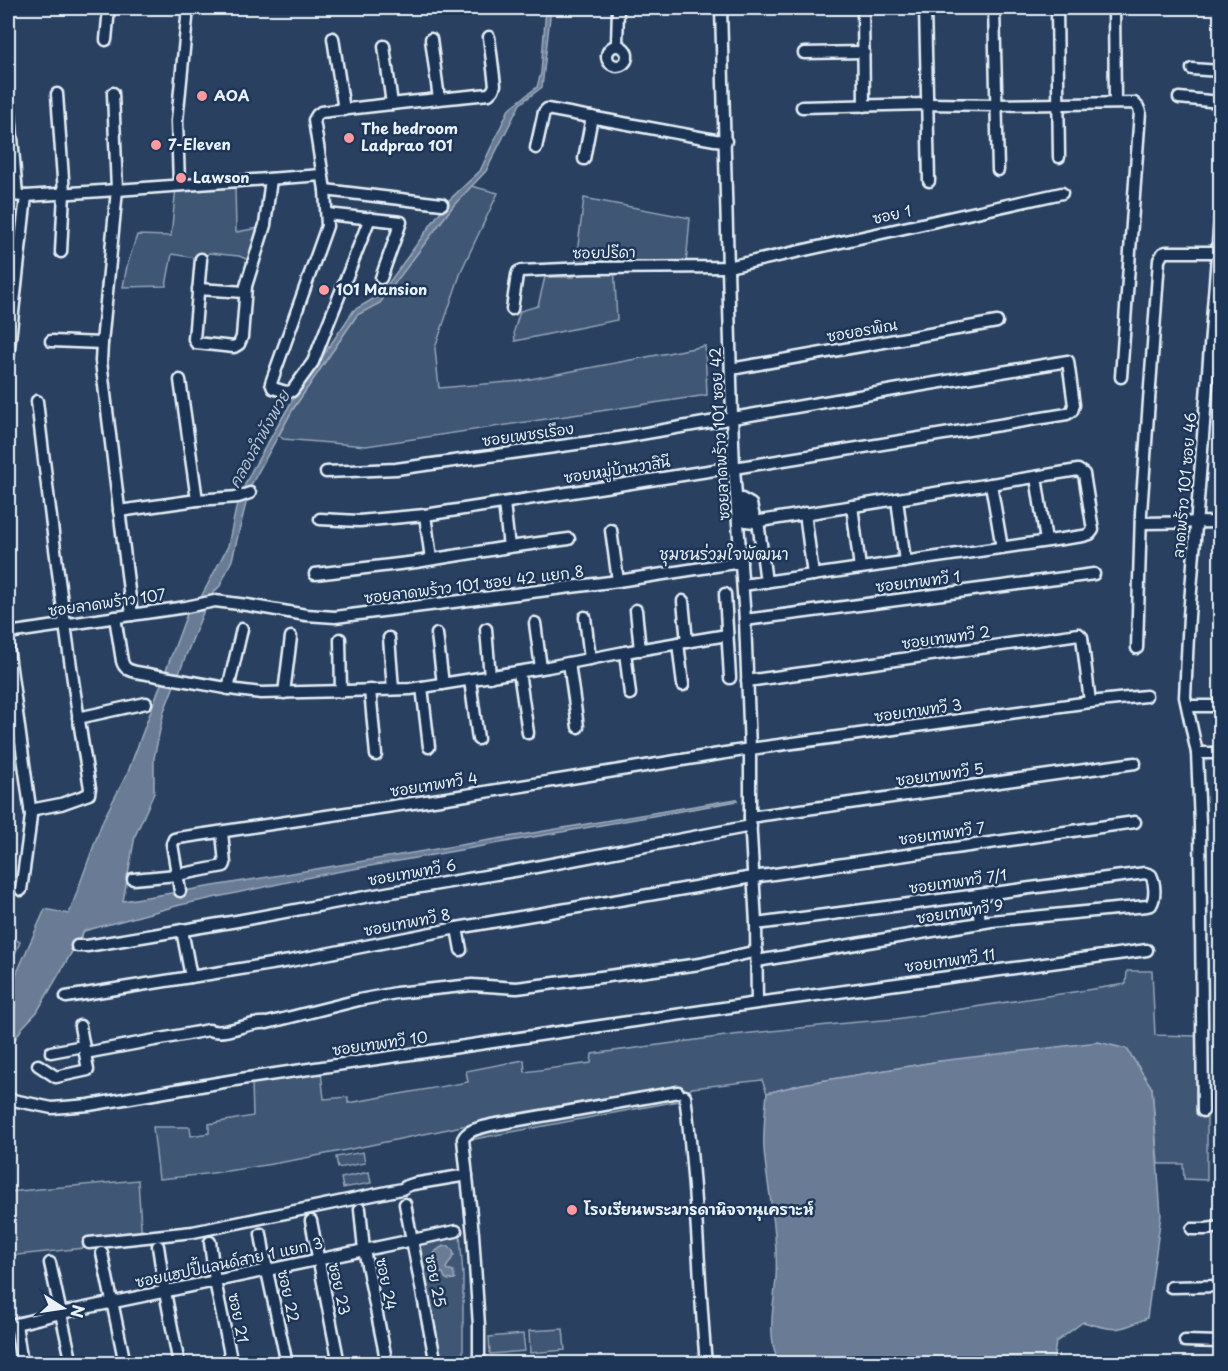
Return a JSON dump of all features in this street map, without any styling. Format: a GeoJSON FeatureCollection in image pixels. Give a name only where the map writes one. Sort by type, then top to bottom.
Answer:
{"type":"FeatureCollection","features":[{"type":"Feature","properties":{"kind":"street"},"geometry":{"type":"LineString","coordinates":[[106,40],[109,8]]}},
{"type":"Feature","properties":{"kind":"street"},"geometry":{"type":"LineString","coordinates":[[179,184],[177,121],[188,8]]}},
{"type":"Feature","properties":{"kind":"street"},"geometry":{"type":"LineString","coordinates":[[617,45],[618,8]]}},
{"type":"Feature","properties":{"kind":"street","name":"ซอยลาดพร้าว 101 ซอย 42"},"geometry":{"type":"LineString","coordinates":[[721,8],[732,417],[745,620],[757,1003]]}},
{"type":"Feature","properties":{"kind":"street"},"geometry":{"type":"LineString","coordinates":[[863,8],[864,106]]}},
{"type":"Feature","properties":{"kind":"street"},"geometry":{"type":"LineString","coordinates":[[925,8],[929,181]]}},
{"type":"Feature","properties":{"kind":"street"},"geometry":{"type":"LineString","coordinates":[[994,8],[998,170]]}},
{"type":"Feature","properties":{"kind":"street"},"geometry":{"type":"LineString","coordinates":[[1057,8],[1059,157]]}},
{"type":"Feature","properties":{"kind":"street"},"geometry":{"type":"LineString","coordinates":[[1114,8],[1115,102]]}},
{"type":"Feature","properties":{"kind":"street"},"geometry":{"type":"LineString","coordinates":[[370,218],[313,362],[292,391],[286,392],[273,387],[271,383],[327,226],[325,190],[314,120],[317,115],[321,112],[489,94],[494,90],[495,85],[489,37]]}},
{"type":"Feature","properties":{"kind":"street"},"geometry":{"type":"LineString","coordinates":[[333,38],[344,110]]}},
{"type":"Feature","properties":{"kind":"street"},"geometry":{"type":"LineString","coordinates":[[431,39],[439,99]]}},
{"type":"Feature","properties":{"kind":"street"},"geometry":{"type":"LineString","coordinates":[[384,46],[392,104]]}},
{"type":"Feature","properties":{"kind":"street"},"geometry":{"type":"LineString","coordinates":[[804,52],[864,52]]}},
{"type":"Feature","properties":{"kind":"street"},"geometry":{"type":"LineString","coordinates":[[1192,69],[1221,71]]}},
{"type":"Feature","properties":{"kind":"street"},"geometry":{"type":"LineString","coordinates":[[113,93],[117,190],[101,361],[132,615]]}},
{"type":"Feature","properties":{"kind":"street"},"geometry":{"type":"LineString","coordinates":[[57,94],[64,193],[61,252]]}},
{"type":"Feature","properties":{"kind":"street"},"geometry":{"type":"LineString","coordinates":[[1179,98],[1221,102]]}},
{"type":"Feature","properties":{"kind":"street"},"geometry":{"type":"LineString","coordinates":[[8,357],[17,195],[9,103]]}},
{"type":"Feature","properties":{"kind":"street"},"geometry":{"type":"LineString","coordinates":[[802,107],[1134,103],[1140,112],[1121,377]]}},
{"type":"Feature","properties":{"kind":"street"},"geometry":{"type":"LineString","coordinates":[[536,148],[545,110],[726,141]]}},
{"type":"Feature","properties":{"kind":"street"},"geometry":{"type":"LineString","coordinates":[[584,159],[592,117]]}},
{"type":"Feature","properties":{"kind":"street"},"geometry":{"type":"LineString","coordinates":[[17,195],[322,175]]}},
{"type":"Feature","properties":{"kind":"street"},"geometry":{"type":"LineString","coordinates":[[201,259],[194,342],[234,347],[240,344],[242,337],[246,286],[266,225],[271,179]]}},
{"type":"Feature","properties":{"kind":"street"},"geometry":{"type":"LineString","coordinates":[[325,190],[442,204]]}},
{"type":"Feature","properties":{"kind":"street","name":"ซอย 1"},"geometry":{"type":"LineString","coordinates":[[728,267],[1062,193]]}},
{"type":"Feature","properties":{"kind":"street"},"geometry":{"type":"LineString","coordinates":[[327,214],[401,222],[381,278]]}},
{"type":"Feature","properties":{"kind":"street","name":"ลาดพร้าว 101 ซอย 46"},"geometry":{"type":"LineString","coordinates":[[1203,1111],[1200,823],[1197,753],[1185,697],[1188,626],[1221,218]]}},
{"type":"Feature","properties":{"kind":"street"},"geometry":{"type":"LineString","coordinates":[[1137,648],[1142,523],[1159,260],[1166,252],[1219,252]]}},
{"type":"Feature","properties":{"kind":"street","name":"ซอยปรีดา"},"geometry":{"type":"LineString","coordinates":[[512,309],[518,272],[586,268],[728,267]]}},
{"type":"Feature","properties":{"kind":"street"},"geometry":{"type":"LineString","coordinates":[[198,289],[245,292]]}},
{"type":"Feature","properties":{"kind":"street","name":"ซอยอรพิณ"},"geometry":{"type":"LineString","coordinates":[[731,369],[998,322]]}},
{"type":"Feature","properties":{"kind":"street"},"geometry":{"type":"LineString","coordinates":[[51,341],[102,343]]}},
{"type":"Feature","properties":{"kind":"street","name":"ซอยเพชรเรือง"},"geometry":{"type":"LineString","coordinates":[[326,472],[396,469],[612,439],[1068,362],[1074,405],[1072,411],[1067,414],[734,468]]}},
{"type":"Feature","properties":{"kind":"street"},"geometry":{"type":"LineString","coordinates":[[180,380],[197,500]]}},
{"type":"Feature","properties":{"kind":"street"},"geometry":{"type":"LineString","coordinates":[[30,810],[77,799],[89,794],[90,788],[64,625],[36,401]]}},
{"type":"Feature","properties":{"kind":"street","name":"ซอยหมู่บ้านวาสินี"},"geometry":{"type":"LineString","coordinates":[[320,519],[359,521],[425,515],[734,468]]}},
{"type":"Feature","properties":{"kind":"street"},"geometry":{"type":"LineString","coordinates":[[737,505],[743,509],[746,521],[756,521],[1078,470],[1084,474],[1092,533],[743,585]]}},
{"type":"Feature","properties":{"kind":"street"},"geometry":{"type":"LineString","coordinates":[[1036,477],[1046,541]]}},
{"type":"Feature","properties":{"kind":"street"},"geometry":{"type":"LineString","coordinates":[[991,484],[1002,548]]}},
{"type":"Feature","properties":{"kind":"street"},"geometry":{"type":"LineString","coordinates":[[119,511],[250,493]]}},
{"type":"Feature","properties":{"kind":"street"},"geometry":{"type":"LineString","coordinates":[[897,499],[905,562]]}},
{"type":"Feature","properties":{"kind":"street"},"geometry":{"type":"LineString","coordinates":[[504,503],[509,547]]}},
{"type":"Feature","properties":{"kind":"street"},"geometry":{"type":"LineString","coordinates":[[852,506],[860,568]]}},
{"type":"Feature","properties":{"kind":"street"},"geometry":{"type":"LineString","coordinates":[[805,513],[813,575]]}},
{"type":"Feature","properties":{"kind":"street"},"geometry":{"type":"LineString","coordinates":[[425,515],[431,559]]}},
{"type":"Feature","properties":{"kind":"street"},"geometry":{"type":"LineString","coordinates":[[756,521],[766,582]]}},
{"type":"Feature","properties":{"kind":"street"},"geometry":{"type":"LineString","coordinates":[[1142,523],[1221,522]]}},
{"type":"Feature","properties":{"kind":"street"},"geometry":{"type":"LineString","coordinates":[[611,530],[618,581]]}},
{"type":"Feature","properties":{"kind":"street"},"geometry":{"type":"LineString","coordinates":[[315,574],[569,539]]}},
{"type":"Feature","properties":{"kind":"street","name":"ซอยลาดพร้าว 101 ซอย 42 แยก 8"},"geometry":{"type":"LineString","coordinates":[[210,601],[335,617],[618,581],[741,562]]}},
{"type":"Feature","properties":{"kind":"street","name":"ซอยเทพทวี 1"},"geometry":{"type":"LineString","coordinates":[[745,620],[1094,574]]}},
{"type":"Feature","properties":{"kind":"street"},"geometry":{"type":"LineString","coordinates":[[725,594],[730,678]]}},
{"type":"Feature","properties":{"kind":"street","name":"ซอยลาดพร้าว 107"},"geometry":{"type":"LineString","coordinates":[[8,633],[186,607],[210,601]]}},
{"type":"Feature","properties":{"kind":"street"},"geometry":{"type":"LineString","coordinates":[[683,601],[683,686]]}},
{"type":"Feature","properties":{"kind":"street"},"geometry":{"type":"LineString","coordinates":[[636,610],[640,650]]}},
{"type":"Feature","properties":{"kind":"street"},"geometry":{"type":"LineString","coordinates":[[115,617],[123,664],[126,669],[224,688],[284,693],[422,687],[727,635]]}},
{"type":"Feature","properties":{"kind":"street"},"geometry":{"type":"LineString","coordinates":[[585,617],[590,659]]}},
{"type":"Feature","properties":{"kind":"street"},"geometry":{"type":"LineString","coordinates":[[535,623],[541,668]]}},
{"type":"Feature","properties":{"kind":"street"},"geometry":{"type":"LineString","coordinates":[[224,688],[243,629]]}},
{"type":"Feature","properties":{"kind":"street"},"geometry":{"type":"LineString","coordinates":[[486,629],[490,676]]}},
{"type":"Feature","properties":{"kind":"street"},"geometry":{"type":"LineString","coordinates":[[437,634],[442,684]]}},
{"type":"Feature","properties":{"kind":"street","name":"ซอยเทพทวี 2"},"geometry":{"type":"LineString","coordinates":[[747,681],[1079,634],[1082,637],[1090,702]]}},
{"type":"Feature","properties":{"kind":"street"},"geometry":{"type":"LineString","coordinates":[[284,693],[291,637]]}},
{"type":"Feature","properties":{"kind":"street"},"geometry":{"type":"LineString","coordinates":[[390,638],[393,689]]}},
{"type":"Feature","properties":{"kind":"street"},"geometry":{"type":"LineString","coordinates":[[340,639],[341,692]]}},
{"type":"Feature","properties":{"kind":"street"},"geometry":{"type":"LineString","coordinates":[[8,646],[30,810],[21,890]]}},
{"type":"Feature","properties":{"kind":"street"},"geometry":{"type":"LineString","coordinates":[[625,652],[630,694]]}},
{"type":"Feature","properties":{"kind":"street"},"geometry":{"type":"LineString","coordinates":[[569,663],[578,727]]}},
{"type":"Feature","properties":{"kind":"street"},"geometry":{"type":"LineString","coordinates":[[519,672],[528,733]]}},
{"type":"Feature","properties":{"kind":"street"},"geometry":{"type":"LineString","coordinates":[[470,680],[478,739]]}},
{"type":"Feature","properties":{"kind":"street"},"geometry":{"type":"LineString","coordinates":[[422,687],[429,747]]}},
{"type":"Feature","properties":{"kind":"street"},"geometry":{"type":"LineString","coordinates":[[370,690],[376,755]]}},
{"type":"Feature","properties":{"kind":"street","name":"ซอยเทพทวี 3"},"geometry":{"type":"LineString","coordinates":[[750,749],[1146,696]]}},
{"type":"Feature","properties":{"kind":"street"},"geometry":{"type":"LineString","coordinates":[[78,717],[146,704]]}},
{"type":"Feature","properties":{"kind":"street"},"geometry":{"type":"LineString","coordinates":[[1188,706],[1221,706]]}},
{"type":"Feature","properties":{"kind":"street","name":"ซอยเทพทวี 4"},"geometry":{"type":"LineString","coordinates":[[180,891],[172,844],[174,839],[750,749]]}},
{"type":"Feature","properties":{"kind":"street"},"geometry":{"type":"LineString","coordinates":[[1197,753],[1221,753]]}},
{"type":"Feature","properties":{"kind":"street","name":"ซอยเทพทวี 5"},"geometry":{"type":"LineString","coordinates":[[750,822],[1135,763]]}},
{"type":"Feature","properties":{"kind":"street","name":"ซอยเทพทวี 6"},"geometry":{"type":"LineString","coordinates":[[77,946],[237,921],[386,892],[531,868],[750,822]]}},
{"type":"Feature","properties":{"kind":"street","name":"ซอยเทพทวี 7"},"geometry":{"type":"LineString","coordinates":[[753,877],[1135,822]]}},
{"type":"Feature","properties":{"kind":"street"},"geometry":{"type":"LineString","coordinates":[[133,879],[177,875],[225,866],[222,832]]}},
{"type":"Feature","properties":{"kind":"street","name":"ซอยเทพทวี 7/1"},"geometry":{"type":"LineString","coordinates":[[756,924],[1145,873],[1152,876],[1154,888]]}},
{"type":"Feature","properties":{"kind":"street","name":"ซอยเทพทวี 8"},"geometry":{"type":"LineString","coordinates":[[66,997],[301,959],[457,928],[753,877]]}},
{"type":"Feature","properties":{"kind":"street","name":"ซอยเทพทวี 9"},"geometry":{"type":"LineString","coordinates":[[51,1052],[209,1030],[217,1033],[396,993],[472,985],[517,988],[980,923],[1147,906],[1154,899],[1154,888]]}},
{"type":"Feature","properties":{"kind":"street"},"geometry":{"type":"LineString","coordinates":[[977,896],[980,923]]}},
{"type":"Feature","properties":{"kind":"street"},"geometry":{"type":"LineString","coordinates":[[457,928],[461,950]]}},
{"type":"Feature","properties":{"kind":"street"},"geometry":{"type":"LineString","coordinates":[[182,930],[191,977]]}},
{"type":"Feature","properties":{"kind":"street","name":"ซอยเทพทวี 11"},"geometry":{"type":"LineString","coordinates":[[757,1003],[1148,950]]}},
{"type":"Feature","properties":{"kind":"street","name":"ซอยเทพทวี 10"},"geometry":{"type":"LineString","coordinates":[[8,1099],[52,1108],[89,1105],[241,1079],[757,1003]]}},
{"type":"Feature","properties":{"kind":"street"},"geometry":{"type":"LineString","coordinates":[[38,1065],[56,1077],[88,1070],[80,1026]]}},
{"type":"Feature","properties":{"kind":"street"},"geometry":{"type":"LineString","coordinates":[[479,1364],[473,1234],[464,1135],[491,1125],[682,1094],[691,1149],[706,1364]]}},
{"type":"Feature","properties":{"kind":"street"},"geometry":{"type":"LineString","coordinates":[[89,1243],[193,1232],[402,1189],[413,1184],[467,1175]]}},
{"type":"Feature","properties":{"kind":"street","name":"ซอย 25"},"geometry":{"type":"LineString","coordinates":[[405,1204],[436,1364]]}},
{"type":"Feature","properties":{"kind":"street","name":"ซอย 24"},"geometry":{"type":"LineString","coordinates":[[360,1209],[364,1250],[387,1364]]}},
{"type":"Feature","properties":{"kind":"street","name":"ซอย 23"},"geometry":{"type":"LineString","coordinates":[[311,1221],[339,1364]]}},
{"type":"Feature","properties":{"kind":"street"},"geometry":{"type":"LineString","coordinates":[[1192,1228],[1221,1227]]}},
{"type":"Feature","properties":{"kind":"street","name":"ซอยแฮปปี้แลนด์สาย 1 แยก 3"},"geometry":{"type":"LineString","coordinates":[[12,1325],[456,1231]]}},
{"type":"Feature","properties":{"kind":"street","name":"ซอย 22"},"geometry":{"type":"LineString","coordinates":[[261,1234],[287,1364]]}},
{"type":"Feature","properties":{"kind":"street","name":"ซอย 21"},"geometry":{"type":"LineString","coordinates":[[210,1242],[215,1281],[232,1364]]}},
{"type":"Feature","properties":{"kind":"street"},"geometry":{"type":"LineString","coordinates":[[158,1246],[179,1364]]}},
{"type":"Feature","properties":{"kind":"street"},"geometry":{"type":"LineString","coordinates":[[102,1253],[125,1364]]}},
{"type":"Feature","properties":{"kind":"street"},"geometry":{"type":"LineString","coordinates":[[50,1263],[72,1364]]}},
{"type":"Feature","properties":{"kind":"street"},"geometry":{"type":"LineString","coordinates":[[1171,1287],[1221,1286]]}},
{"type":"Feature","properties":{"kind":"street"},"geometry":{"type":"LineString","coordinates":[[12,1325],[22,1364]]}},
{"type":"Feature","properties":{"kind":"street"},"geometry":{"type":"LineString","coordinates":[[1185,1341],[1221,1341]]}},
{"type":"Feature","properties":{"kind":"shaded area"},"geometry":{"type":"Polygon","coordinates":[[[546,8],[551,8],[542,87],[520,104],[486,171],[453,206],[380,303],[357,315],[293,409],[250,487],[232,560],[220,586],[213,593],[204,610],[164,711],[154,758],[154,793],[135,836],[123,901],[737,799],[737,801],[325,874],[180,905],[84,931],[37,1012],[22,1028],[8,1051],[8,993],[45,909],[69,914],[103,820],[128,772],[187,614],[200,599],[228,546],[238,499],[252,470],[292,401],[354,310],[380,295],[448,201],[480,171],[509,109],[537,87],[541,73],[546,8]]]}},
{"type":"Feature","properties":{"kind":"shaded area"},"geometry":{"type":"Polygon","coordinates":[[[235,184],[236,232],[259,228],[251,261],[239,256],[209,253],[201,259],[172,254],[166,286],[123,287],[137,235],[171,236],[176,187],[235,184]]]}},
{"type":"Feature","properties":{"kind":"shaded area"},"geometry":{"type":"Polygon","coordinates":[[[471,186],[498,193],[462,269],[435,348],[439,388],[520,381],[705,346],[707,395],[366,446],[283,439],[279,435],[293,409],[357,315],[380,302],[453,206],[471,186]]]}},
{"type":"Feature","properties":{"kind":"shaded area"},"geometry":{"type":"Polygon","coordinates":[[[584,198],[690,218],[686,264],[614,263],[617,320],[515,341],[514,331],[520,311],[538,306],[545,277],[574,277],[584,198]]]}},
{"type":"Feature","properties":{"kind":"shaded area"},"geometry":{"type":"Polygon","coordinates":[[[8,935],[20,942],[8,970],[8,935]]]}},
{"type":"Feature","properties":{"kind":"shaded area"},"geometry":{"type":"Polygon","coordinates":[[[1127,971],[1152,971],[1155,1035],[1196,1036],[1196,1114],[1207,1117],[1207,1180],[1184,1179],[1183,1164],[1158,1164],[1152,1088],[940,1061],[803,1084],[767,1093],[762,1080],[692,1088],[678,1101],[469,1140],[467,1125],[236,1170],[159,1179],[153,1127],[190,1127],[191,1136],[209,1133],[209,1124],[253,1116],[252,1082],[321,1072],[324,1099],[348,1097],[348,1103],[468,1082],[466,1071],[524,1060],[525,1072],[591,1063],[592,1054],[733,1035],[896,1019],[1126,984],[1127,971]]]}},
{"type":"Feature","properties":{"kind":"shaded area"},"geometry":{"type":"Polygon","coordinates":[[[1098,1042],[1127,1049],[1152,1088],[1161,1215],[1147,1318],[1116,1329],[1083,1322],[1056,1342],[1053,1363],[779,1363],[772,1331],[776,1262],[774,1225],[764,1149],[767,1093],[802,1084],[940,1061],[1098,1042]]]}},
{"type":"Feature","properties":{"kind":"shaded area"},"geometry":{"type":"Polygon","coordinates":[[[363,1152],[365,1163],[338,1168],[336,1157],[363,1152]]]}},
{"type":"Feature","properties":{"kind":"shaded area"},"geometry":{"type":"Polygon","coordinates":[[[369,1172],[371,1183],[343,1188],[341,1178],[369,1172]]]}},
{"type":"Feature","properties":{"kind":"shaded area"},"geometry":{"type":"Polygon","coordinates":[[[138,1180],[142,1242],[8,1256],[8,1192],[138,1180]]]}},
{"type":"Feature","properties":{"kind":"shaded area"},"geometry":{"type":"Polygon","coordinates":[[[460,1234],[463,1276],[463,1363],[441,1363],[419,1243],[460,1234]]]}},
{"type":"Feature","properties":{"kind":"shaded area"},"geometry":{"type":"Polygon","coordinates":[[[444,1246],[449,1246],[453,1251],[454,1255],[446,1268],[453,1271],[455,1279],[448,1280],[443,1273],[435,1272],[433,1268],[432,1257],[444,1246]]]}},
{"type":"Feature","properties":{"kind":"shaded area"},"geometry":{"type":"Polygon","coordinates":[[[563,1329],[565,1350],[530,1353],[529,1331],[563,1329]]]}},
{"type":"Feature","properties":{"kind":"shaded area"},"geometry":{"type":"Polygon","coordinates":[[[523,1334],[525,1351],[490,1354],[489,1337],[523,1334]]]}},
{"type":"Feature","properties":{"kind":"place","name":"AOA"},"geometry":{"type":"Point","coordinates":[202,96]}},
{"type":"Feature","properties":{"kind":"place","name":"The bedroom Ladprao 101"},"geometry":{"type":"Point","coordinates":[349,138]}},
{"type":"Feature","properties":{"kind":"place","name":"7-Eleven"},"geometry":{"type":"Point","coordinates":[156,145]}},
{"type":"Feature","properties":{"kind":"place","name":"Lawson"},"geometry":{"type":"Point","coordinates":[181,178]}},
{"type":"Feature","properties":{"kind":"place","name":"101 Mansion"},"geometry":{"type":"Point","coordinates":[324,290]}},
{"type":"Feature","properties":{"kind":"place","name":"โรงเรียนพระมารดานิจจานุเคราะห์"},"geometry":{"type":"Point","coordinates":[572,1210]}},
{"type":"Feature","properties":{"kind":"district","name":"ชุมชนร่วมใจพัฒนา"},"geometry":{"type":"Point","coordinates":[724,554]}},
{"type":"Feature","properties":{"kind":"water label","name":"คลองลำพังพวย"},"geometry":{"type":"Point","coordinates":[259,439]}}]}
